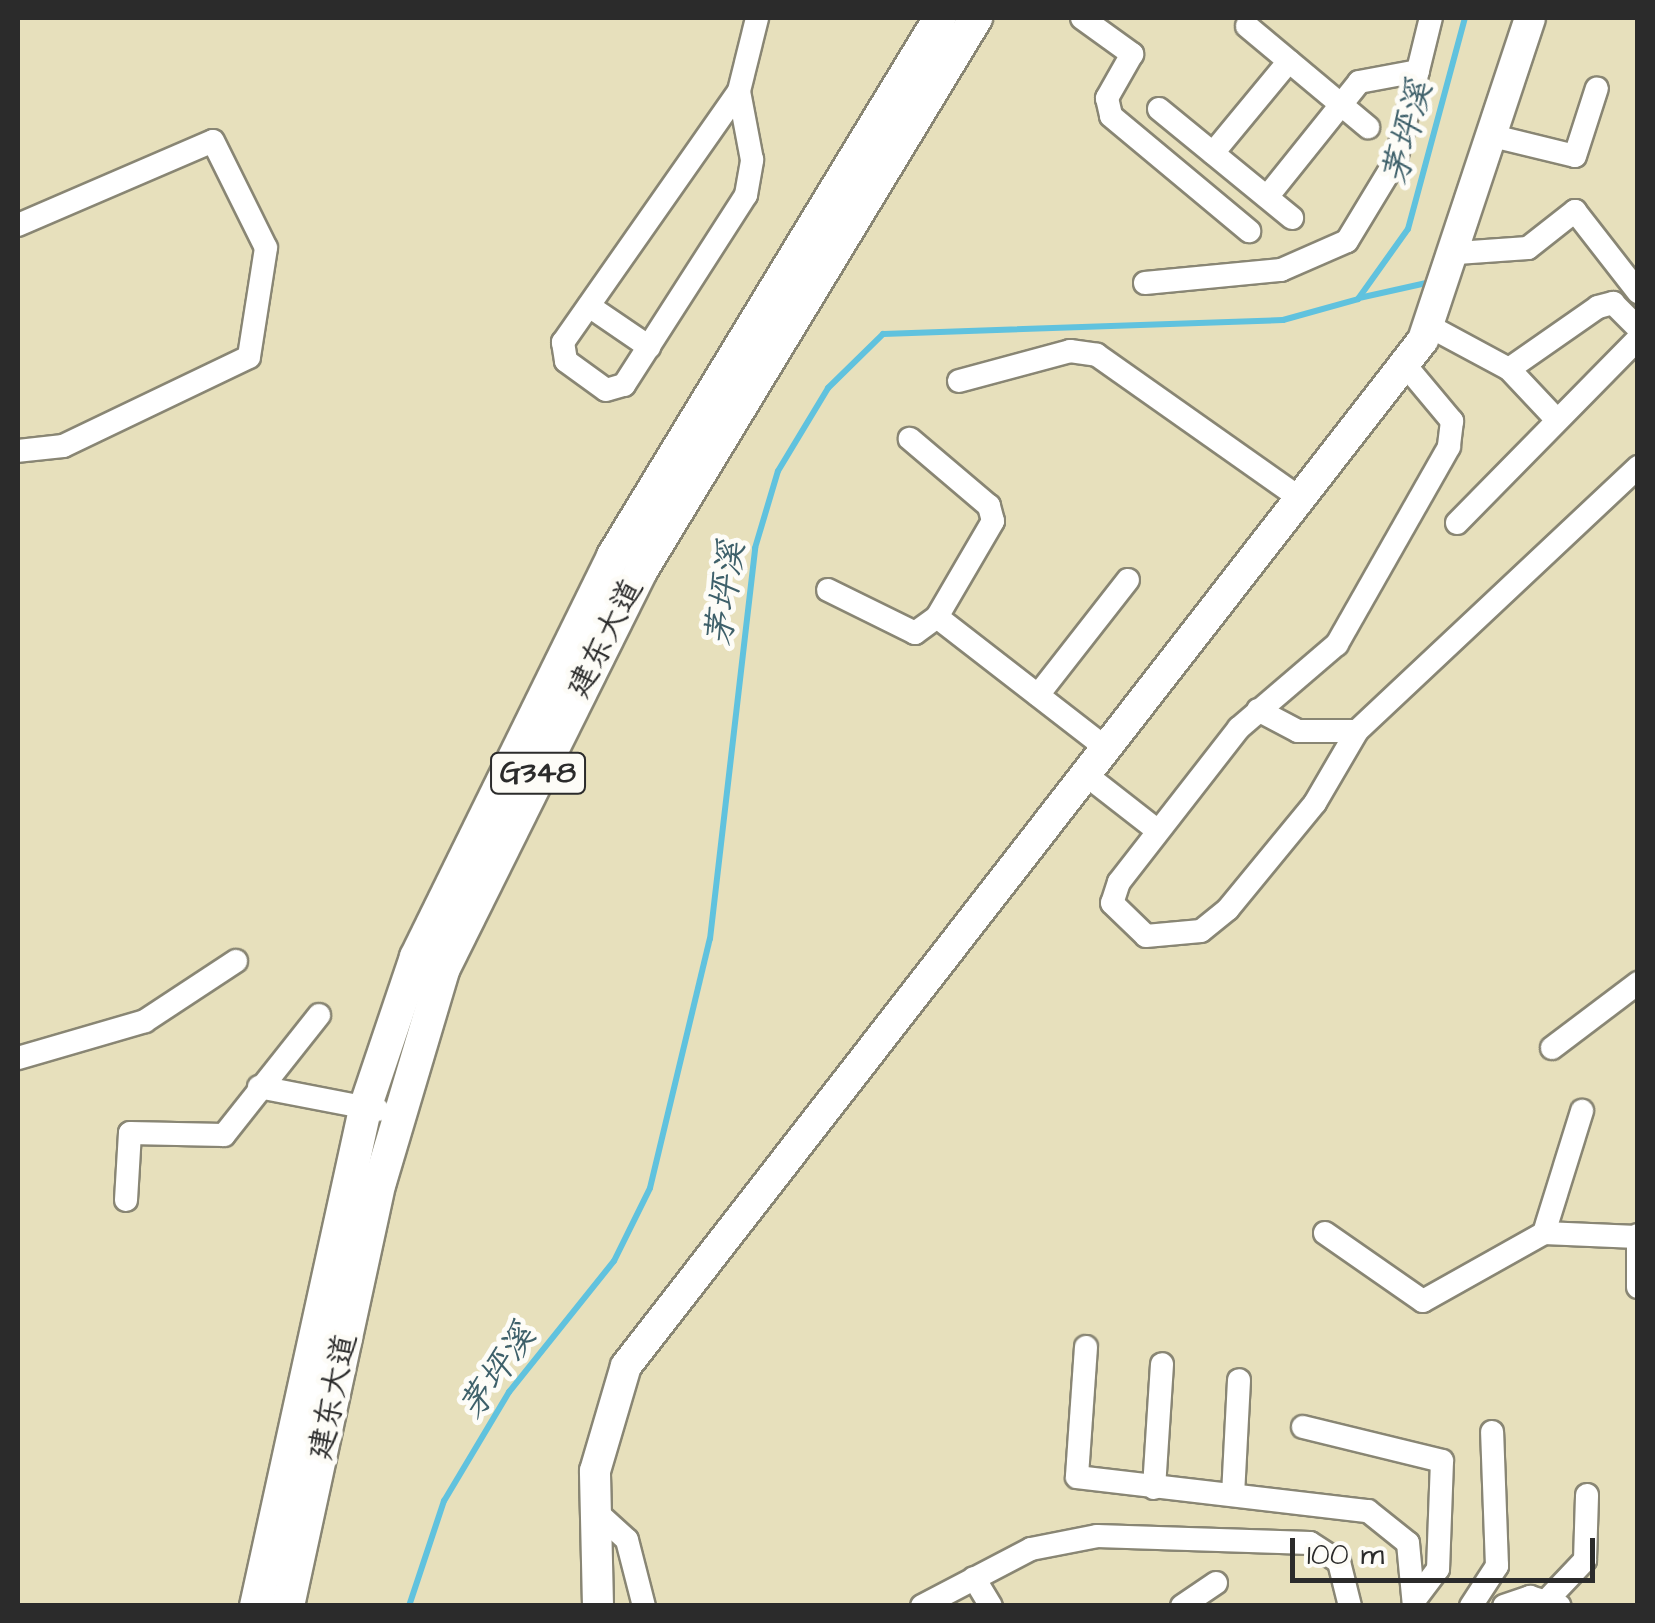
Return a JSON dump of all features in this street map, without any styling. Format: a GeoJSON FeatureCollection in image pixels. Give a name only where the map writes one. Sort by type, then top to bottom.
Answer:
{"type":"FeatureCollection","features":[{"type":"Feature","properties":{"kind":"highway","name":"建东大道"},"geometry":{"type":"LineString","coordinates":[[256,1606],[416,957],[556,664],[675,448],[940,18]]}},
{"type":"Feature","properties":{"kind":"highway","name":"建东大道"},"geometry":{"type":"LineString","coordinates":[[288,1606],[381,1111],[466,919],[641,572],[976,18]]}},
{"type":"Feature","properties":{"kind":"main road"},"geometry":{"type":"LineString","coordinates":[[598,1606],[592,1508],[612,1400],[644,1336],[1406,366],[1429,326],[1457,253],[1530,18]]}},
{"type":"Feature","properties":{"kind":"street"},"geometry":{"type":"LineString","coordinates":[[738,90],[752,160],[746,195],[624,385],[606,390],[562,352],[588,306],[738,90],[758,18]]}},
{"type":"Feature","properties":{"kind":"street"},"geometry":{"type":"LineString","coordinates":[[1082,18],[1132,54],[1107,98],[1111,116],[1249,231]]}},
{"type":"Feature","properties":{"kind":"street"},"geometry":{"type":"LineString","coordinates":[[1145,283],[1281,270],[1347,241],[1387,183],[1430,18]]}},
{"type":"Feature","properties":{"kind":"street"},"geometry":{"type":"LineString","coordinates":[[1247,26],[1368,127]]}},
{"type":"Feature","properties":{"kind":"street"},"geometry":{"type":"LineString","coordinates":[[1212,153],[1289,61]]}},
{"type":"Feature","properties":{"kind":"street"},"geometry":{"type":"LineString","coordinates":[[1266,197],[1369,75],[1418,71]]}},
{"type":"Feature","properties":{"kind":"street"},"geometry":{"type":"LineString","coordinates":[[1494,136],[1575,156],[1597,88]]}},
{"type":"Feature","properties":{"kind":"street"},"geometry":{"type":"LineString","coordinates":[[1159,110],[1292,218]]}},
{"type":"Feature","properties":{"kind":"street"},"geometry":{"type":"LineString","coordinates":[[18,225],[213,141],[266,248],[249,357],[63,446],[18,451]]}},
{"type":"Feature","properties":{"kind":"street"},"geometry":{"type":"LineString","coordinates":[[1457,253],[1528,248],[1575,211],[1638,292]]}},
{"type":"Feature","properties":{"kind":"street"},"geometry":{"type":"LineString","coordinates":[[1509,370],[1598,307],[1613,303],[1638,328]]}},
{"type":"Feature","properties":{"kind":"street"},"geometry":{"type":"LineString","coordinates":[[588,306],[648,347]]}},
{"type":"Feature","properties":{"kind":"street"},"geometry":{"type":"LineString","coordinates":[[1429,326],[1509,370],[1557,420]]}},
{"type":"Feature","properties":{"kind":"street"},"geometry":{"type":"LineString","coordinates":[[1457,522],[1638,339]]}},
{"type":"Feature","properties":{"kind":"street"},"geometry":{"type":"LineString","coordinates":[[959,381],[1070,351],[1098,354],[1301,500]]}},
{"type":"Feature","properties":{"kind":"street"},"geometry":{"type":"LineString","coordinates":[[1406,366],[1452,421],[1448,447],[1337,644],[1258,710],[1154,828],[1112,903],[1122,922],[1174,940],[1228,908],[1332,777],[1357,730],[1638,467]]}},
{"type":"Feature","properties":{"kind":"street"},"geometry":{"type":"LineString","coordinates":[[828,590],[914,633],[937,617],[993,521],[989,506],[910,439]]}},
{"type":"Feature","properties":{"kind":"street"},"geometry":{"type":"LineString","coordinates":[[1038,695],[1128,580]]}},
{"type":"Feature","properties":{"kind":"street"},"geometry":{"type":"LineString","coordinates":[[937,617],[1106,748]]}},
{"type":"Feature","properties":{"kind":"street"},"geometry":{"type":"LineString","coordinates":[[1258,710],[1298,731],[1322,750],[1332,777]]}},
{"type":"Feature","properties":{"kind":"street"},"geometry":{"type":"LineString","coordinates":[[1298,731],[1357,730]]}},
{"type":"Feature","properties":{"kind":"street"},"geometry":{"type":"LineString","coordinates":[[1085,774],[1154,828]]}},
{"type":"Feature","properties":{"kind":"street"},"geometry":{"type":"LineString","coordinates":[[18,1058],[145,1021],[236,962]]}},
{"type":"Feature","properties":{"kind":"street"},"geometry":{"type":"LineString","coordinates":[[1552,1048],[1638,983]]}},
{"type":"Feature","properties":{"kind":"street"},"geometry":{"type":"LineString","coordinates":[[126,1200],[130,1133],[224,1135],[320,1015]]}},
{"type":"Feature","properties":{"kind":"street"},"geometry":{"type":"LineString","coordinates":[[259,1087],[381,1111]]}},
{"type":"Feature","properties":{"kind":"street"},"geometry":{"type":"LineString","coordinates":[[1544,1233],[1582,1111]]}},
{"type":"Feature","properties":{"kind":"street"},"geometry":{"type":"LineString","coordinates":[[1325,1233],[1433,1300],[1544,1233],[1637,1236],[1638,1287]]}},
{"type":"Feature","properties":{"kind":"street"},"geometry":{"type":"LineString","coordinates":[[1086,1348],[1077,1478],[1378,1515],[1408,1543],[1416,1602]]}},
{"type":"Feature","properties":{"kind":"street"},"geometry":{"type":"LineString","coordinates":[[1154,1488],[1162,1364]]}},
{"type":"Feature","properties":{"kind":"street"},"geometry":{"type":"LineString","coordinates":[[1232,1495],[1239,1380]]}},
{"type":"Feature","properties":{"kind":"street"},"geometry":{"type":"LineString","coordinates":[[1303,1426],[1442,1462],[1438,1568],[1416,1602]]}},
{"type":"Feature","properties":{"kind":"street"},"geometry":{"type":"LineString","coordinates":[[1471,1606],[1498,1566],[1492,1432]]}},
{"type":"Feature","properties":{"kind":"street"},"geometry":{"type":"LineString","coordinates":[[1504,1606],[1554,1602],[1585,1560],[1587,1495]]}},
{"type":"Feature","properties":{"kind":"street"},"geometry":{"type":"LineString","coordinates":[[592,1508],[627,1540],[644,1606]]}},
{"type":"Feature","properties":{"kind":"street"},"geometry":{"type":"LineString","coordinates":[[922,1606],[974,1578],[1074,1538],[1292,1540],[1339,1562],[1350,1606]]}},
{"type":"Feature","properties":{"kind":"street"},"geometry":{"type":"LineString","coordinates":[[974,1578],[991,1606]]}},
{"type":"Feature","properties":{"kind":"street"},"geometry":{"type":"LineString","coordinates":[[1182,1606],[1216,1582]]}},
{"type":"Feature","properties":{"kind":"waterway","name":"茅坪溪"},"geometry":{"type":"LineString","coordinates":[[409,1606],[444,1501],[509,1392],[614,1261],[650,1188],[710,939],[755,548],[778,471],[828,388],[883,334],[1283,320],[1358,299],[1408,229],[1465,18]]}},
{"type":"Feature","properties":{"kind":"waterway"},"geometry":{"type":"LineString","coordinates":[[1359,298],[1426,283]]}}]}
